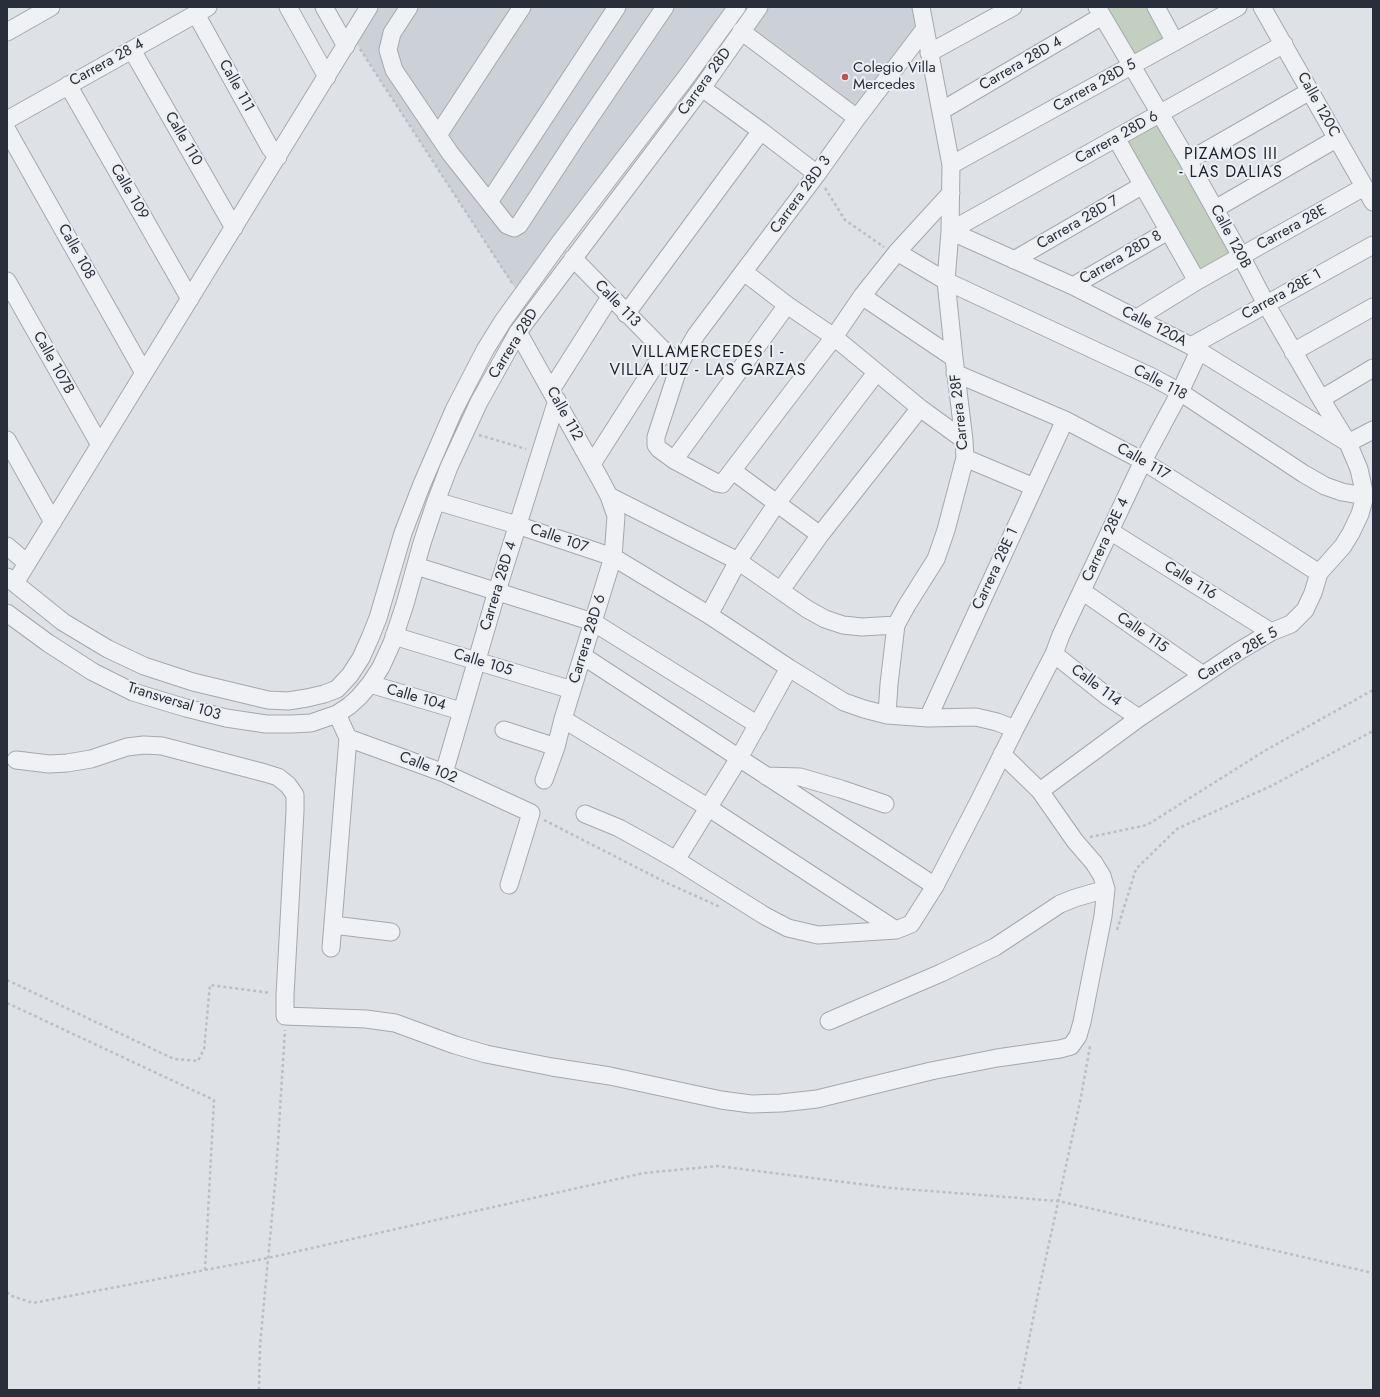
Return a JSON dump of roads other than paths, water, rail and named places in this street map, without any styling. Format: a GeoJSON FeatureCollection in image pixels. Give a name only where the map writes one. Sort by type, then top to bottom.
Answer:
{"type":"FeatureCollection","features":[{"type":"Feature","properties":{"kind":"street"},"geometry":{"type":"LineString","coordinates":[[7,32],[51,7]]}},
{"type":"Feature","properties":{"kind":"street"},"geometry":{"type":"LineString","coordinates":[[288,7],[327,77]]}},
{"type":"Feature","properties":{"kind":"street"},"geometry":{"type":"LineString","coordinates":[[324,7],[349,41]]}},
{"type":"Feature","properties":{"kind":"street"},"geometry":{"type":"LineString","coordinates":[[11,580],[27,563],[53,522],[369,7]]}},
{"type":"Feature","properties":{"kind":"street"},"geometry":{"type":"LineString","coordinates":[[409,7],[392,34],[388,50],[394,70],[463,170],[507,225],[514,228],[519,225],[665,7]]}},
{"type":"Feature","properties":{"kind":"street"},"geometry":{"type":"LineString","coordinates":[[438,135],[522,7]]}},
{"type":"Feature","properties":{"kind":"street"},"geometry":{"type":"LineString","coordinates":[[489,202],[617,7]]}},
{"type":"Feature","properties":{"kind":"street","name":"Carrera 28D"},"geometry":{"type":"LineString","coordinates":[[324,694],[337,689],[350,675],[361,658],[378,618],[403,533],[439,442],[485,350],[521,297],[737,7]]}},
{"type":"Feature","properties":{"kind":"street","name":"Carrera 28D"},"geometry":{"type":"LineString","coordinates":[[337,714],[360,697],[381,667],[394,636],[436,500],[479,402],[518,332],[702,88],[759,7]]}},
{"type":"Feature","properties":{"kind":"street"},"geometry":{"type":"LineString","coordinates":[[921,7],[924,30],[952,164]]}},
{"type":"Feature","properties":{"kind":"street"},"geometry":{"type":"LineString","coordinates":[[929,53],[1013,7]]}},
{"type":"Feature","properties":{"kind":"street"},"geometry":{"type":"LineString","coordinates":[[1156,7],[1175,42]]}},
{"type":"Feature","properties":{"kind":"street","name":"Carrera 28D 5"},"geometry":{"type":"LineString","coordinates":[[952,164],[1238,7]]}},
{"type":"Feature","properties":{"kind":"street","name":"Calle 120C"},"geometry":{"type":"LineString","coordinates":[[1262,7],[1373,202]]}},
{"type":"Feature","properties":{"kind":"street","name":"Carrera 28 4"},"geometry":{"type":"LineString","coordinates":[[7,120],[202,10]]}},
{"type":"Feature","properties":{"kind":"street","name":"Calle 111"},"geometry":{"type":"LineString","coordinates":[[202,10],[270,148],[278,157]]}},
{"type":"Feature","properties":{"kind":"street","name":"Calle 120B"},"geometry":{"type":"LineString","coordinates":[[1100,12],[1188,161],[1293,352],[1348,443],[1360,469]]}},
{"type":"Feature","properties":{"kind":"street","name":"Carrera 28D 4"},"geometry":{"type":"LineString","coordinates":[[941,111],[1100,12]]}},
{"type":"Feature","properties":{"kind":"street","name":"Carrera 28D 3"},"geometry":{"type":"LineString","coordinates":[[680,363],[696,335],[924,30]]}},
{"type":"Feature","properties":{"kind":"street"},"geometry":{"type":"LineString","coordinates":[[741,31],[857,118]]}},
{"type":"Feature","properties":{"kind":"street","name":"Carrera 28D 6"},"geometry":{"type":"LineString","coordinates":[[950,231],[1284,44]]}},
{"type":"Feature","properties":{"kind":"street","name":"Calle 110"},"geometry":{"type":"LineString","coordinates":[[132,50],[234,228]]}},
{"type":"Feature","properties":{"kind":"street","name":"Calle 109"},"geometry":{"type":"LineString","coordinates":[[68,85],[190,299]]}},
{"type":"Feature","properties":{"kind":"street"},"geometry":{"type":"LineString","coordinates":[[702,88],[817,174]]}},
{"type":"Feature","properties":{"kind":"street"},"geometry":{"type":"LineString","coordinates":[[1188,161],[1310,91]]}},
{"type":"Feature","properties":{"kind":"street","name":"Calle 108"},"geometry":{"type":"LineString","coordinates":[[7,130],[144,373]]}},
{"type":"Feature","properties":{"kind":"street"},"geometry":{"type":"LineString","coordinates":[[626,314],[761,131]]}},
{"type":"Feature","properties":{"kind":"street"},"geometry":{"type":"LineString","coordinates":[[1116,138],[1198,281]]}},
{"type":"Feature","properties":{"kind":"street"},"geometry":{"type":"LineString","coordinates":[[1215,209],[1336,139]]}},
{"type":"Feature","properties":{"kind":"street","name":"Carrera 28F"},"geometry":{"type":"LineString","coordinates":[[887,715],[888,684],[896,625],[936,559],[946,530],[965,458],[946,281],[950,231],[952,164]]}},
{"type":"Feature","properties":{"kind":"street","name":"Carrera 28D 7"},"geometry":{"type":"LineString","coordinates":[[1014,260],[1143,185]]}},
{"type":"Feature","properties":{"kind":"street","name":"Carrera 28E"},"geometry":{"type":"LineString","coordinates":[[1137,318],[1241,256],[1364,187]]}},
{"type":"Feature","properties":{"kind":"street"},"geometry":{"type":"LineString","coordinates":[[680,363],[656,437],[656,445],[674,460],[722,484],[834,337],[862,296],[897,252],[951,192]]}},
{"type":"Feature","properties":{"kind":"street","name":"Calle 120A"},"geometry":{"type":"LineString","coordinates":[[950,231],[1073,286],[1195,348],[1348,443]]}},
{"type":"Feature","properties":{"kind":"street","name":"Carrera 28D 8"},"geometry":{"type":"LineString","coordinates":[[1073,286],[1168,231]]}},
{"type":"Feature","properties":{"kind":"street","name":"Carrera 28E 1"},"geometry":{"type":"LineString","coordinates":[[1195,348],[1266,304],[1373,245]]}},
{"type":"Feature","properties":{"kind":"street","name":"Calle 118"},"geometry":{"type":"LineString","coordinates":[[897,252],[946,281],[1152,377],[1180,392],[1304,474],[1325,486],[1342,492],[1365,496]]}},
{"type":"Feature","properties":{"kind":"street","name":"Calle 113"},"geometry":{"type":"LineString","coordinates":[[573,258],[626,314],[664,351],[680,363]]}},
{"type":"Feature","properties":{"kind":"street"},"geometry":{"type":"LineString","coordinates":[[744,272],[787,305],[834,337],[920,408],[964,440]]}},
{"type":"Feature","properties":{"kind":"street","name":"Calle 107B"},"geometry":{"type":"LineString","coordinates":[[8,286],[100,446]]}},
{"type":"Feature","properties":{"kind":"street","name":"Calle 117"},"geometry":{"type":"LineString","coordinates":[[862,296],[955,366],[1066,420],[1143,461],[1318,573]]}},
{"type":"Feature","properties":{"kind":"street","name":"Carrera 28D 4"},"geometry":{"type":"LineString","coordinates":[[444,773],[497,591],[540,453],[554,395],[610,297]]}},
{"type":"Feature","properties":{"kind":"street"},"geometry":{"type":"LineString","coordinates":[[674,460],[787,305]]}},
{"type":"Feature","properties":{"kind":"street"},"geometry":{"type":"LineString","coordinates":[[1293,352],[1373,307]]}},
{"type":"Feature","properties":{"kind":"street","name":"Calle 112"},"geometry":{"type":"LineString","coordinates":[[518,332],[609,496]]}},
{"type":"Feature","properties":{"kind":"street","name":"Carrera 28E 4"},"geometry":{"type":"LineString","coordinates":[[896,930],[912,924],[935,886],[1054,654],[1061,635],[1143,461],[1180,392],[1195,348]]}},
{"type":"Feature","properties":{"kind":"street"},"geometry":{"type":"LineString","coordinates":[[592,464],[664,351]]}},
{"type":"Feature","properties":{"kind":"street"},"geometry":{"type":"LineString","coordinates":[[1321,399],[1373,368]]}},
{"type":"Feature","properties":{"kind":"street"},"geometry":{"type":"LineString","coordinates":[[708,615],[738,561],[777,503],[876,373]]}},
{"type":"Feature","properties":{"kind":"street"},"geometry":{"type":"LineString","coordinates":[[781,590],[820,535],[920,408]]}},
{"type":"Feature","properties":{"kind":"street","name":"Carrera 28E 1"},"geometry":{"type":"LineString","coordinates":[[928,718],[1066,420]]}},
{"type":"Feature","properties":{"kind":"street"},"geometry":{"type":"LineString","coordinates":[[1348,443],[1373,430]]}},
{"type":"Feature","properties":{"kind":"street"},"geometry":{"type":"LineString","coordinates":[[7,440],[53,522]]}},
{"type":"Feature","properties":{"kind":"street"},"geometry":{"type":"LineString","coordinates":[[965,458],[1034,487]]}},
{"type":"Feature","properties":{"kind":"street","name":"Carrera 28E 5"},"geometry":{"type":"LineString","coordinates":[[1040,791],[1139,718],[1239,651],[1271,632],[1292,624],[1304,610],[1313,593],[1318,573],[1351,534],[1360,514],[1365,496],[1360,469]]}},
{"type":"Feature","properties":{"kind":"street"},"geometry":{"type":"LineString","coordinates":[[732,471],[820,535]]}},
{"type":"Feature","properties":{"kind":"street"},"geometry":{"type":"LineString","coordinates":[[609,496],[738,561],[807,609],[825,619],[843,625],[862,627],[896,625]]}},
{"type":"Feature","properties":{"kind":"street","name":"Carrera 28D 6"},"geometry":{"type":"LineString","coordinates":[[544,780],[556,747],[563,719],[613,557],[616,516],[609,496]]}},
{"type":"Feature","properties":{"kind":"street","name":"Calle 107"},"geometry":{"type":"LineString","coordinates":[[436,500],[613,557],[708,615],[844,702],[887,715],[928,718],[976,717],[997,722],[1015,729]]}},
{"type":"Feature","properties":{"kind":"street","name":"Calle 116"},"geometry":{"type":"LineString","coordinates":[[1110,531],[1271,632]]}},
{"type":"Feature","properties":{"kind":"street"},"geometry":{"type":"LineString","coordinates":[[7,546],[27,563]]}},
{"type":"Feature","properties":{"kind":"street"},"geometry":{"type":"LineString","coordinates":[[416,566],[593,622],[758,725]]}},
{"type":"Feature","properties":{"kind":"street","name":"Transversal 103"},"geometry":{"type":"LineString","coordinates":[[11,580],[63,622],[108,649],[144,666],[193,682],[268,700],[288,701],[324,694]]}},
{"type":"Feature","properties":{"kind":"street","name":"Calle 115"},"geometry":{"type":"LineString","coordinates":[[1082,591],[1203,675]]}},
{"type":"Feature","properties":{"kind":"street","name":"Transversal 103"},"geometry":{"type":"LineString","coordinates":[[7,613],[48,643],[93,672],[134,692],[186,708],[226,718],[266,724],[311,723],[337,714]]}},
{"type":"Feature","properties":{"kind":"street","name":"Calle 105"},"geometry":{"type":"LineString","coordinates":[[394,636],[572,690]]}},
{"type":"Feature","properties":{"kind":"street","name":"Calle 114"},"geometry":{"type":"LineString","coordinates":[[1054,654],[1108,697],[1139,718]]}},
{"type":"Feature","properties":{"kind":"street"},"geometry":{"type":"LineString","coordinates":[[583,656],[935,886]]}},
{"type":"Feature","properties":{"kind":"street"},"geometry":{"type":"LineString","coordinates":[[676,860],[739,758],[789,668]]}},
{"type":"Feature","properties":{"kind":"street","name":"Calle 104"},"geometry":{"type":"LineString","coordinates":[[370,684],[461,711]]}},
{"type":"Feature","properties":{"kind":"street"},"geometry":{"type":"LineString","coordinates":[[330,948],[348,738],[337,714]]}},
{"type":"Feature","properties":{"kind":"street"},"geometry":{"type":"LineString","coordinates":[[563,719],[709,808],[896,930]]}},
{"type":"Feature","properties":{"kind":"street"},"geometry":{"type":"LineString","coordinates":[[504,730],[556,747]]}},
{"type":"Feature","properties":{"kind":"street","name":"Calle 102"},"geometry":{"type":"LineString","coordinates":[[348,738],[444,773],[531,814],[509,885]]}},
{"type":"Feature","properties":{"kind":"street"},"geometry":{"type":"LineString","coordinates":[[16,760],[48,764],[67,763],[97,757],[127,747],[150,745],[177,750],[265,773],[278,777],[288,785],[295,795],[295,811],[285,1016],[366,1019],[395,1023],[455,1045],[486,1054],[552,1067],[610,1076],[721,1100],[751,1104],[781,1103],[817,1099],[931,1071],[1071,1046],[1078,1036],[1082,1022],[1103,916],[1106,889],[1102,876],[1094,863],[1075,841],[1040,791],[1002,754]]}},
{"type":"Feature","properties":{"kind":"street"},"geometry":{"type":"LineString","coordinates":[[766,776],[800,777],[886,804]]}},
{"type":"Feature","properties":{"kind":"street"},"geometry":{"type":"LineString","coordinates":[[585,814],[618,828],[676,860],[765,916],[788,928],[818,935],[896,930]]}},
{"type":"Feature","properties":{"kind":"street"},"geometry":{"type":"LineString","coordinates":[[829,1021],[941,973],[995,947],[1060,904],[1106,889]]}},
{"type":"Feature","properties":{"kind":"street"},"geometry":{"type":"LineString","coordinates":[[333,925],[391,932]]}},
{"type":"Feature","properties":{"kind":"place","name":"Colegio Villa Mercedes"},"geometry":{"type":"Point","coordinates":[845,77]}},
{"type":"Feature","properties":{"kind":"district","name":"PIZAMOS III - LAS DALIAS"},"geometry":{"type":"Point","coordinates":[1231,164]}},
{"type":"Feature","properties":{"kind":"district","name":"VILLAMERCEDES I - VILLA LUZ - LAS GARZAS"},"geometry":{"type":"Point","coordinates":[708,362]}}]}
